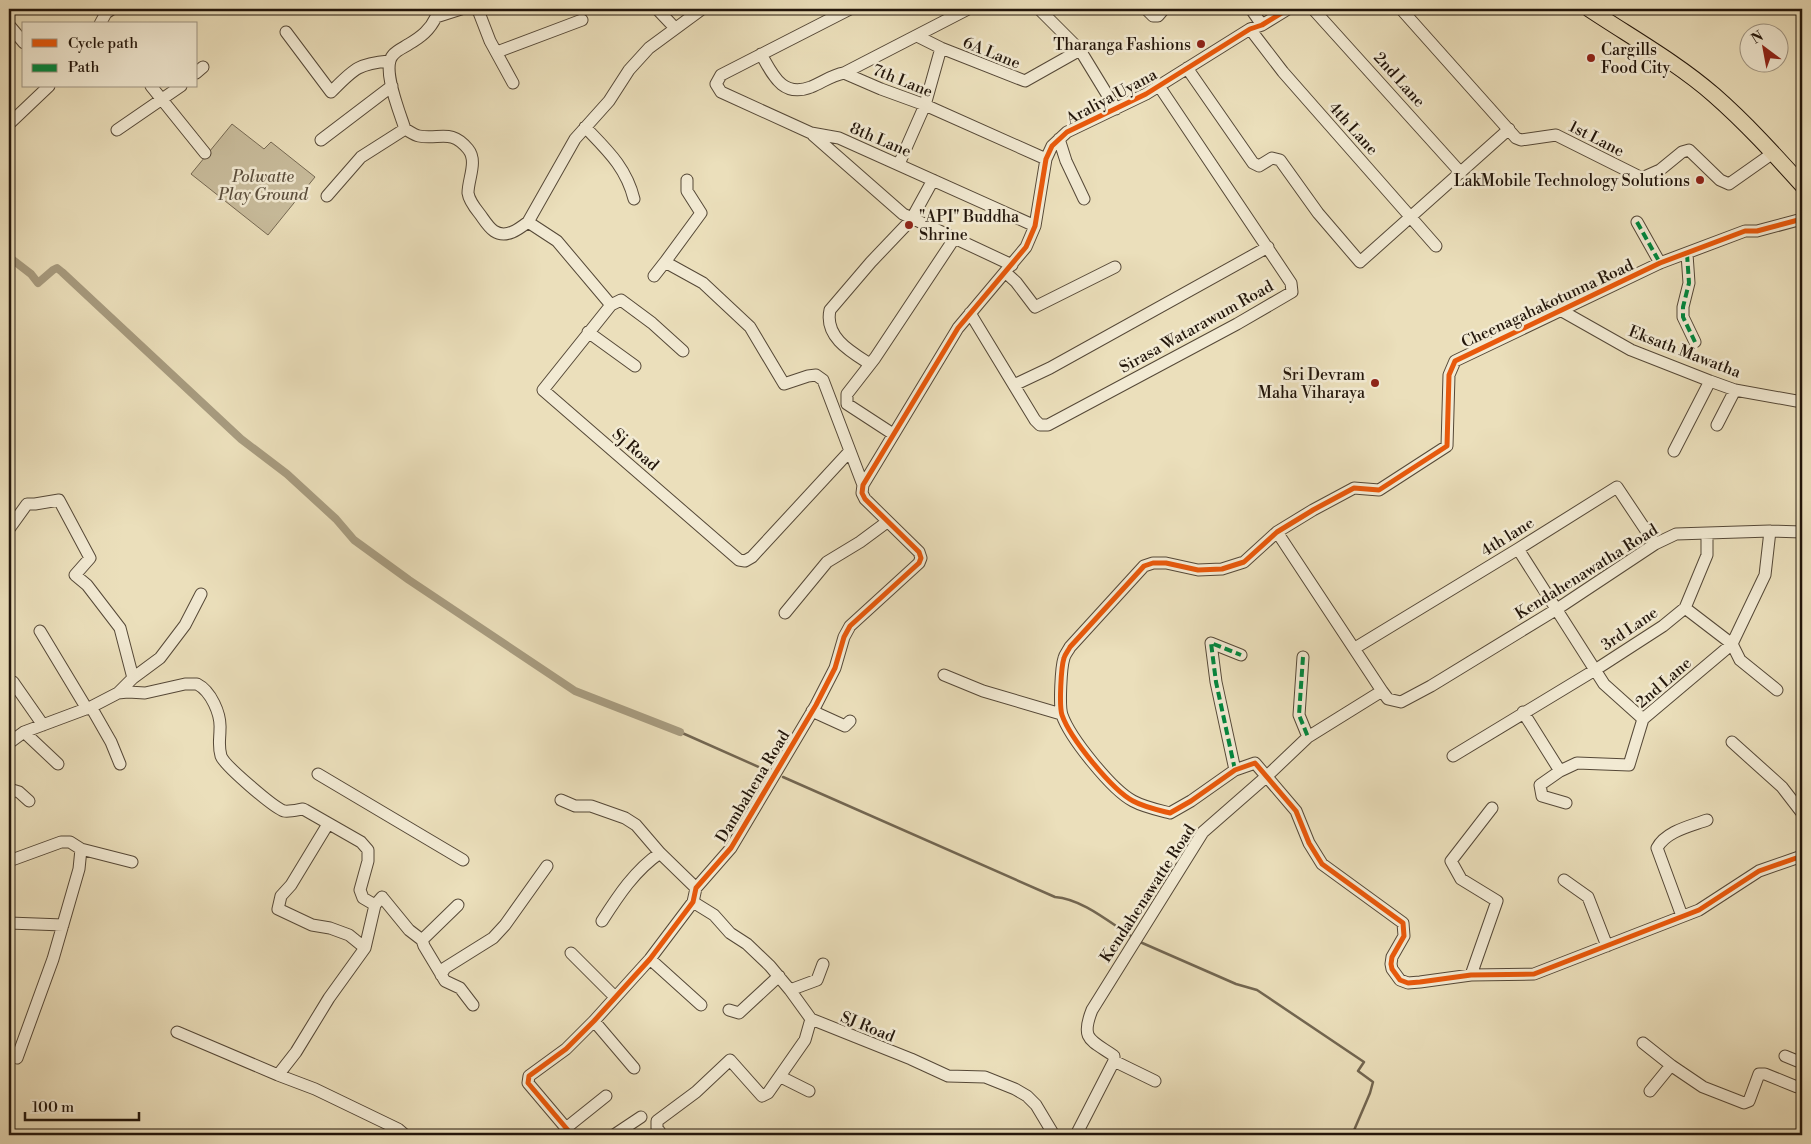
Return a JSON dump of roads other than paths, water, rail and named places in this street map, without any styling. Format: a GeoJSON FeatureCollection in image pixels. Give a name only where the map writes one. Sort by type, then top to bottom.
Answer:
{"type":"FeatureCollection","features":[{"type":"Feature","properties":{"kind":"main road"},"geometry":{"type":"LineString","coordinates":[[1589,9],[1690,76],[1715,96],[1773,153],[1802,185]]}},
{"type":"Feature","properties":{"kind":"main road"},"geometry":{"type":"LineString","coordinates":[[1604,9],[1698,72],[1743,110],[1778,144],[1802,172]]}},
{"type":"Feature","properties":{"kind":"street"},"geometry":{"type":"LineString","coordinates":[[461,9],[434,13],[432,26],[422,36],[394,54],[389,61],[392,86],[405,129],[418,136],[449,135],[456,138],[468,149],[472,157],[468,195],[474,206],[494,231],[507,234],[518,230],[528,222],[574,139],[609,101],[629,70],[650,48],[702,9]]}},
{"type":"Feature","properties":{"kind":"street"},"geometry":{"type":"LineString","coordinates":[[476,9],[490,41],[513,83]]}},
{"type":"Feature","properties":{"kind":"street"},"geometry":{"type":"LineString","coordinates":[[657,9],[675,28]]}},
{"type":"Feature","properties":{"kind":"street"},"geometry":{"type":"LineString","coordinates":[[850,9],[761,54],[781,84],[788,89],[798,90],[811,87],[844,73],[968,9]]}},
{"type":"Feature","properties":{"kind":"street"},"geometry":{"type":"LineString","coordinates":[[1039,9],[1080,50],[1116,109]]}},
{"type":"Feature","properties":{"kind":"street"},"geometry":{"type":"LineString","coordinates":[[1146,9],[1153,16],[1158,16],[1164,9]]}},
{"type":"Feature","properties":{"kind":"street"},"geometry":{"type":"LineString","coordinates":[[1252,9],[1262,25]]}},
{"type":"Feature","properties":{"kind":"street","name":"Araliya Uyana"},"geometry":{"type":"LineString","coordinates":[[863,485],[958,328],[1026,247],[1035,226],[1046,159],[1052,146],[1067,132],[1146,94],[1288,9]]}},
{"type":"Feature","properties":{"kind":"street","name":"2nd Lane"},"geometry":{"type":"LineString","coordinates":[[1313,9],[1461,172]]}},
{"type":"Feature","properties":{"kind":"street","name":"1st Lane"},"geometry":{"type":"LineString","coordinates":[[1401,9],[1516,138],[1521,140],[1556,135],[1642,178],[1660,170],[1682,152],[1689,150],[1720,180],[1729,184],[1773,153]]}},
{"type":"Feature","properties":{"kind":"street"},"geometry":{"type":"LineString","coordinates":[[497,52],[582,20]]}},
{"type":"Feature","properties":{"kind":"street"},"geometry":{"type":"LineString","coordinates":[[9,25],[22,41]]}},
{"type":"Feature","properties":{"kind":"street","name":"4th Lane"},"geometry":{"type":"LineString","coordinates":[[1250,30],[1283,72],[1436,246]]}},
{"type":"Feature","properties":{"kind":"street"},"geometry":{"type":"LineString","coordinates":[[286,32],[331,92],[357,68],[368,63],[389,61]]}},
{"type":"Feature","properties":{"kind":"street","name":"6A Lane"},"geometry":{"type":"LineString","coordinates":[[917,36],[1025,82],[1080,50]]}},
{"type":"Feature","properties":{"kind":"street"},"geometry":{"type":"LineString","coordinates":[[899,164],[925,106],[942,48]]}},
{"type":"Feature","properties":{"kind":"street","name":"8th Lane"},"geometry":{"type":"LineString","coordinates":[[761,54],[721,76],[716,84],[721,92],[811,134],[839,138],[1035,226]]}},
{"type":"Feature","properties":{"kind":"street"},"geometry":{"type":"LineString","coordinates":[[1187,68],[1253,163],[1259,166],[1272,158],[1280,160],[1318,213],[1360,262],[1509,128]]}},
{"type":"Feature","properties":{"kind":"street","name":"7th Lane"},"geometry":{"type":"LineString","coordinates":[[844,73],[1046,159]]}},
{"type":"Feature","properties":{"kind":"street"},"geometry":{"type":"LineString","coordinates":[[322,140],[392,86]]}},
{"type":"Feature","properties":{"kind":"street","name":"Sirasa Watarawum Road"},"geometry":{"type":"LineString","coordinates":[[970,313],[1035,420],[1040,425],[1048,425],[1237,324],[1292,292],[1291,283],[1268,247],[1159,86]]}},
{"type":"Feature","properties":{"kind":"street"},"geometry":{"type":"LineString","coordinates":[[9,124],[47,88]]}},
{"type":"Feature","properties":{"kind":"street"},"geometry":{"type":"LineString","coordinates":[[153,88],[205,153]]}},
{"type":"Feature","properties":{"kind":"street"},"geometry":{"type":"LineString","coordinates":[[117,130],[178,88]]}},
{"type":"Feature","properties":{"kind":"street"},"geometry":{"type":"LineString","coordinates":[[585,127],[622,168],[630,182],[634,199]]}},
{"type":"Feature","properties":{"kind":"street"},"geometry":{"type":"LineString","coordinates":[[327,196],[361,157],[405,129]]}},
{"type":"Feature","properties":{"kind":"street"},"geometry":{"type":"LineString","coordinates":[[811,134],[911,220],[954,239],[1008,269],[1035,307],[1115,267]]}},
{"type":"Feature","properties":{"kind":"street"},"geometry":{"type":"LineString","coordinates":[[1059,139],[1066,161],[1084,198]]}},
{"type":"Feature","properties":{"kind":"street"},"geometry":{"type":"LineString","coordinates":[[654,276],[701,213],[687,191],[687,180]]}},
{"type":"Feature","properties":{"kind":"street"},"geometry":{"type":"LineString","coordinates":[[870,364],[845,348],[835,336],[828,318],[830,310],[911,220],[933,180]]}},
{"type":"Feature","properties":{"kind":"street","name":"Cheenagahakotunna Road"},"geometry":{"type":"LineString","coordinates":[[1277,532],[1354,488],[1378,490],[1447,446],[1449,375],[1455,361],[1660,263],[1745,231],[1757,231],[1802,219]]}},
{"type":"Feature","properties":{"kind":"street"},"geometry":{"type":"LineString","coordinates":[[528,222],[557,241],[611,304],[621,300],[652,323],[683,351]]}},
{"type":"Feature","properties":{"kind":"street"},"geometry":{"type":"LineString","coordinates":[[1637,222],[1660,263]]}},
{"type":"Feature","properties":{"kind":"street"},"geometry":{"type":"LineString","coordinates":[[893,434],[847,404],[847,394],[870,364],[954,239]]}},
{"type":"Feature","properties":{"kind":"street"},"geometry":{"type":"LineString","coordinates":[[1014,385],[1050,368],[1268,247]]}},
{"type":"Feature","properties":{"kind":"street"},"geometry":{"type":"LineString","coordinates":[[1687,254],[1689,283],[1683,307],[1683,317],[1695,342]]}},
{"type":"Feature","properties":{"kind":"street"},"geometry":{"type":"LineString","coordinates":[[665,262],[703,283],[750,327],[784,384],[816,375],[823,380],[863,485],[862,492],[865,499],[887,522],[860,542],[827,562],[785,614]]}},
{"type":"Feature","properties":{"kind":"street","name":"Sj Road"},"geometry":{"type":"LineString","coordinates":[[611,304],[544,390],[739,560],[745,561],[752,557],[850,452]]}},
{"type":"Feature","properties":{"kind":"street","name":"Eksath Mawatha"},"geometry":{"type":"LineString","coordinates":[[1562,311],[1631,350],[1710,381],[1735,390],[1802,402]]}},
{"type":"Feature","properties":{"kind":"street"},"geometry":{"type":"LineString","coordinates":[[588,332],[635,366]]}},
{"type":"Feature","properties":{"kind":"street"},"geometry":{"type":"LineString","coordinates":[[1674,451],[1710,381]]}},
{"type":"Feature","properties":{"kind":"street"},"geometry":{"type":"LineString","coordinates":[[1717,425],[1735,390]]}},
{"type":"Feature","properties":{"kind":"street","name":"4th lane"},"geometry":{"type":"LineString","coordinates":[[1355,648],[1617,487],[1656,544]]}},
{"type":"Feature","properties":{"kind":"street"},"geometry":{"type":"LineString","coordinates":[[9,529],[27,504],[59,500],[90,558],[75,575],[87,586],[120,628],[133,678]]}},
{"type":"Feature","properties":{"kind":"street","name":"Dambahena Road"},"geometry":{"type":"LineString","coordinates":[[569,1132],[528,1083],[529,1076],[566,1049],[594,1021],[650,958],[693,902],[696,888],[731,848],[812,711],[835,668],[844,636],[850,626],[919,563],[918,552],[887,522]]}},
{"type":"Feature","properties":{"kind":"street","name":"2nd Lane"},"geometry":{"type":"LineString","coordinates":[[1560,771],[1577,763],[1629,765],[1643,719],[1732,644],[1765,575],[1770,531]]}},
{"type":"Feature","properties":{"kind":"street","name":"Kendahenawatha Road"},"geometry":{"type":"LineString","coordinates":[[1382,691],[1388,699],[1401,702],[1431,686],[1557,610],[1656,544],[1676,534],[1770,531],[1802,532]]}},
{"type":"Feature","properties":{"kind":"street"},"geometry":{"type":"LineString","coordinates":[[1382,691],[1277,532],[1244,562],[1222,569],[1198,570],[1153,563],[1144,566],[1070,647],[1064,658],[1061,680],[1061,714],[1070,732],[1120,793],[1134,802],[1150,808],[1170,813],[1191,801],[1235,770],[1255,763],[1296,811],[1309,844],[1322,864],[1403,923],[1404,936],[1392,957],[1391,964],[1392,969],[1400,980],[1408,983],[1471,975],[1534,974],[1699,910],[1759,871],[1802,856]]}},
{"type":"Feature","properties":{"kind":"street","name":"3rd Lane"},"geometry":{"type":"LineString","coordinates":[[1453,756],[1595,670],[1663,626],[1685,608],[1707,555],[1707,534]]}},
{"type":"Feature","properties":{"kind":"street"},"geometry":{"type":"LineString","coordinates":[[1518,549],[1604,684],[1643,719]]}},
{"type":"Feature","properties":{"kind":"street"},"geometry":{"type":"LineString","coordinates":[[9,742],[24,732],[89,708],[118,693],[133,678],[160,658],[185,625],[201,594]]}},
{"type":"Feature","properties":{"kind":"street"},"geometry":{"type":"LineString","coordinates":[[1685,608],[1732,644],[1740,660],[1777,690]]}},
{"type":"Feature","properties":{"kind":"street"},"geometry":{"type":"LineString","coordinates":[[40,631],[111,742],[120,764]]}},
{"type":"Feature","properties":{"kind":"street"},"geometry":{"type":"LineString","coordinates":[[1235,770],[1216,682],[1211,643],[1241,655]]}},
{"type":"Feature","properties":{"kind":"street"},"geometry":{"type":"LineString","coordinates":[[1303,657],[1299,715],[1308,737]]}},
{"type":"Feature","properties":{"kind":"street"},"geometry":{"type":"LineString","coordinates":[[944,674],[984,691],[1061,714]]}},
{"type":"Feature","properties":{"kind":"street"},"geometry":{"type":"LineString","coordinates":[[13,682],[43,725]]}},
{"type":"Feature","properties":{"kind":"street"},"geometry":{"type":"LineString","coordinates":[[118,693],[145,694],[191,683],[200,686],[217,711],[221,728],[218,742],[222,758],[228,767],[274,806],[285,812],[303,809],[361,842],[368,850],[368,861],[360,890],[363,898],[375,905]]}},
{"type":"Feature","properties":{"kind":"street","name":"Kendahenawatte Road"},"geometry":{"type":"LineString","coordinates":[[1114,1061],[1114,1056],[1091,1040],[1087,1034],[1087,1023],[1092,1010],[1203,832],[1308,737],[1382,691]]}},
{"type":"Feature","properties":{"kind":"street"},"geometry":{"type":"LineString","coordinates":[[812,711],[845,726],[850,721]]}},
{"type":"Feature","properties":{"kind":"street"},"geometry":{"type":"LineString","coordinates":[[1523,712],[1560,771],[1540,785],[1542,796],[1566,803]]}},
{"type":"Feature","properties":{"kind":"street"},"geometry":{"type":"LineString","coordinates":[[24,732],[58,764]]}},
{"type":"Feature","properties":{"kind":"street"},"geometry":{"type":"LineString","coordinates":[[1732,742],[1782,787],[1802,813]]}},
{"type":"Feature","properties":{"kind":"street"},"geometry":{"type":"LineString","coordinates":[[318,774],[463,860]]}},
{"type":"Feature","properties":{"kind":"street"},"geometry":{"type":"LineString","coordinates":[[9,789],[19,792],[29,801]]}},
{"type":"Feature","properties":{"kind":"street"},"geometry":{"type":"LineString","coordinates":[[561,800],[575,806],[591,806],[625,818],[636,825],[660,853],[696,888]]}},
{"type":"Feature","properties":{"kind":"street"},"geometry":{"type":"LineString","coordinates":[[1471,975],[1496,901],[1461,878],[1451,861],[1492,808]]}},
{"type":"Feature","properties":{"kind":"street"},"geometry":{"type":"LineString","coordinates":[[1682,916],[1657,848],[1668,836],[1707,820]]}},
{"type":"Feature","properties":{"kind":"street"},"geometry":{"type":"LineString","coordinates":[[328,824],[291,885],[281,896],[278,908],[312,925],[330,928],[349,935],[365,948]]}},
{"type":"Feature","properties":{"kind":"street"},"geometry":{"type":"LineString","coordinates":[[9,861],[61,842],[70,842],[81,850],[132,862]]}},
{"type":"Feature","properties":{"kind":"street"},"geometry":{"type":"LineString","coordinates":[[17,1058],[53,959],[79,869],[81,850]]}},
{"type":"Feature","properties":{"kind":"street"},"geometry":{"type":"LineString","coordinates":[[602,921],[620,892],[651,859],[660,853]]}},
{"type":"Feature","properties":{"kind":"street"},"geometry":{"type":"LineString","coordinates":[[441,975],[446,968],[493,938],[547,866]]}},
{"type":"Feature","properties":{"kind":"street"},"geometry":{"type":"LineString","coordinates":[[1564,880],[1588,897],[1608,946]]}},
{"type":"Feature","properties":{"kind":"street"},"geometry":{"type":"LineString","coordinates":[[278,1075],[296,1052],[329,998],[365,948],[375,905],[382,897],[409,930],[422,940],[445,980],[460,988],[473,1005]]}},
{"type":"Feature","properties":{"kind":"street"},"geometry":{"type":"LineString","coordinates":[[662,1135],[657,1128],[657,1121],[696,1092],[730,1060],[762,1096],[768,1093],[781,1077],[805,1040],[811,1019],[790,990],[747,944],[730,933],[714,915],[693,902]]}},
{"type":"Feature","properties":{"kind":"street"},"geometry":{"type":"LineString","coordinates":[[422,940],[458,905]]}},
{"type":"Feature","properties":{"kind":"street"},"geometry":{"type":"LineString","coordinates":[[9,923],[63,925]]}},
{"type":"Feature","properties":{"kind":"street"},"geometry":{"type":"LineString","coordinates":[[571,953],[615,997]]}},
{"type":"Feature","properties":{"kind":"street"},"geometry":{"type":"LineString","coordinates":[[650,958],[701,1005]]}},
{"type":"Feature","properties":{"kind":"street"},"geometry":{"type":"LineString","coordinates":[[790,990],[816,980],[823,964]]}},
{"type":"Feature","properties":{"kind":"street"},"geometry":{"type":"LineString","coordinates":[[729,1010],[739,1013],[778,976]]}},
{"type":"Feature","properties":{"kind":"street","name":"SJ Road"},"geometry":{"type":"LineString","coordinates":[[811,1019],[948,1076],[985,1077],[1015,1089],[1027,1096],[1036,1105],[1054,1135]]}},
{"type":"Feature","properties":{"kind":"street"},"geometry":{"type":"LineString","coordinates":[[594,1021],[634,1068]]}},
{"type":"Feature","properties":{"kind":"street"},"geometry":{"type":"LineString","coordinates":[[177,1032],[315,1089],[398,1129],[405,1135]]}},
{"type":"Feature","properties":{"kind":"street"},"geometry":{"type":"LineString","coordinates":[[1643,1043],[1703,1087],[1744,1103],[1749,1101],[1759,1074],[1766,1074],[1797,1087],[1802,1085]]}},
{"type":"Feature","properties":{"kind":"street"},"geometry":{"type":"LineString","coordinates":[[1785,1056],[1802,1063]]}},
{"type":"Feature","properties":{"kind":"street"},"geometry":{"type":"LineString","coordinates":[[1076,1135],[1114,1061],[1154,1080]]}},
{"type":"Feature","properties":{"kind":"street"},"geometry":{"type":"LineString","coordinates":[[1650,1091],[1672,1066]]}},
{"type":"Feature","properties":{"kind":"street"},"geometry":{"type":"LineString","coordinates":[[781,1077],[809,1091]]}},
{"type":"Feature","properties":{"kind":"street"},"geometry":{"type":"LineString","coordinates":[[569,1132],[606,1096]]}},
{"type":"Feature","properties":{"kind":"street"},"geometry":{"type":"LineString","coordinates":[[614,1135],[641,1116]]}},
{"type":"Feature","properties":{"kind":"waterway"},"geometry":{"type":"LineString","coordinates":[[9,257],[31,274],[38,283],[57,268],[62,272],[241,439],[287,474],[336,519],[354,540],[409,580],[575,691],[680,732]]}},
{"type":"Feature","properties":{"kind":"waterway"},"geometry":{"type":"LineString","coordinates":[[680,732],[770,772]]}},
{"type":"Feature","properties":{"kind":"waterway"},"geometry":{"type":"LineString","coordinates":[[783,777],[1055,897],[1075,902],[1095,912],[1131,936]]}},
{"type":"Feature","properties":{"kind":"waterway"},"geometry":{"type":"LineString","coordinates":[[1140,942],[1236,984],[1257,990],[1364,1062],[1358,1071],[1373,1082],[1352,1135]]}},
{"type":"Feature","properties":{"kind":"place","name":"Tharanga Fashions"},"geometry":{"type":"Point","coordinates":[1201,44]}},
{"type":"Feature","properties":{"kind":"place","name":"Cargills Food City"},"geometry":{"type":"Point","coordinates":[1591,58]}},
{"type":"Feature","properties":{"kind":"place","name":"LakMobile Technology Solutions"},"geometry":{"type":"Point","coordinates":[1700,180]}},
{"type":"Feature","properties":{"kind":"place","name":"\"API\" Buddha Shrine"},"geometry":{"type":"Point","coordinates":[909,225]}},
{"type":"Feature","properties":{"kind":"place","name":"Sri Devram Maha Viharaya"},"geometry":{"type":"Point","coordinates":[1375,383]}},
{"type":"Feature","properties":{"kind":"park label","name":"Polwatte Play Ground"},"geometry":{"type":"Point","coordinates":[263,185]}}]}
